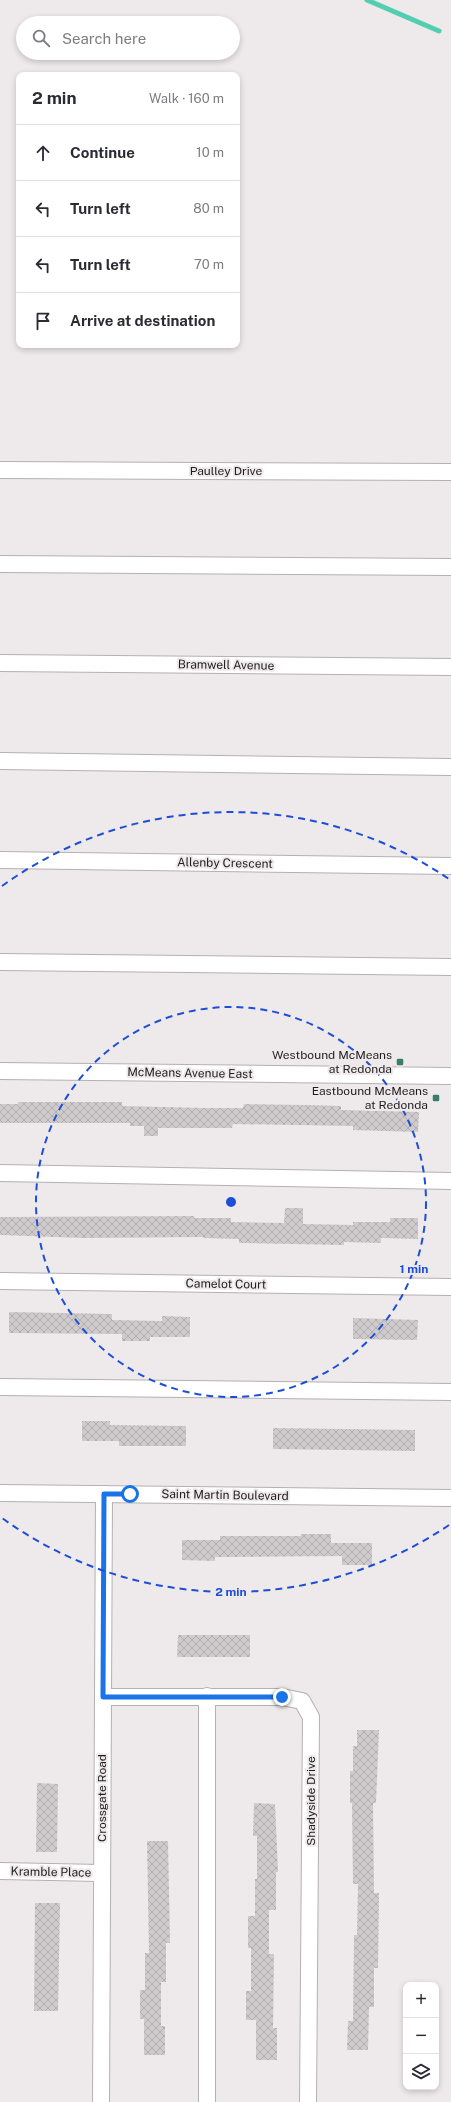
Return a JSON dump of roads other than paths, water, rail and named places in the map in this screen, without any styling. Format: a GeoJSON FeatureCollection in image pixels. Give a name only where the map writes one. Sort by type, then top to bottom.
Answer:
{"type":"FeatureCollection","features":[{"type":"Feature","properties":{"kind":"street","name":"Paulley Drive"},"geometry":{"type":"LineString","coordinates":[[0,470],[451,472]]}},
{"type":"Feature","properties":{"kind":"street"},"geometry":{"type":"LineString","coordinates":[[0,564],[451,567]]}},
{"type":"Feature","properties":{"kind":"street","name":"Bramwell Avenue"},"geometry":{"type":"LineString","coordinates":[[0,663],[451,667]]}},
{"type":"Feature","properties":{"kind":"street"},"geometry":{"type":"LineString","coordinates":[[0,761],[451,767]]}},
{"type":"Feature","properties":{"kind":"street","name":"Allenby Crescent"},"geometry":{"type":"LineString","coordinates":[[0,860],[451,866]]}},
{"type":"Feature","properties":{"kind":"street"},"geometry":{"type":"LineString","coordinates":[[0,962],[451,967]]}},
{"type":"Feature","properties":{"kind":"street","name":"McMeans Avenue East"},"geometry":{"type":"LineString","coordinates":[[0,1071],[451,1076]]}},
{"type":"Feature","properties":{"kind":"street"},"geometry":{"type":"LineString","coordinates":[[0,1173],[451,1181]]}},
{"type":"Feature","properties":{"kind":"street","name":"Camelot Court"},"geometry":{"type":"LineString","coordinates":[[0,1281],[451,1287]]}},
{"type":"Feature","properties":{"kind":"street"},"geometry":{"type":"LineString","coordinates":[[0,1387],[451,1392]]}},
{"type":"Feature","properties":{"kind":"street","name":"Saint Martin Boulevard"},"geometry":{"type":"LineString","coordinates":[[0,1493],[451,1498]]}},
{"type":"Feature","properties":{"kind":"street","name":"Crossgate Road"},"geometry":{"type":"LineString","coordinates":[[101,2102],[104,1494]]}},
{"type":"Feature","properties":{"kind":"street"},"geometry":{"type":"LineString","coordinates":[[207,1696],[207,2102]]}},
{"type":"Feature","properties":{"kind":"street","name":"Shadyside Drive"},"geometry":{"type":"LineString","coordinates":[[103,1697],[207,1696],[292,1698],[302,1701],[311,1717],[308,2102]]}},
{"type":"Feature","properties":{"kind":"street","name":"Kramble Place"},"geometry":{"type":"LineString","coordinates":[[0,1871],[101,1873]]}},
{"type":"Feature","properties":{"kind":"waterway"},"geometry":{"type":"LineString","coordinates":[[367,0],[439,31]]}},
{"type":"Feature","properties":{"kind":"place","name":"Westbound McMeans at Redonda"},"geometry":{"type":"Point","coordinates":[400,1062]}},
{"type":"Feature","properties":{"kind":"place","name":"Eastbound McMeans at Redonda"},"geometry":{"type":"Point","coordinates":[436,1098]}}]}
